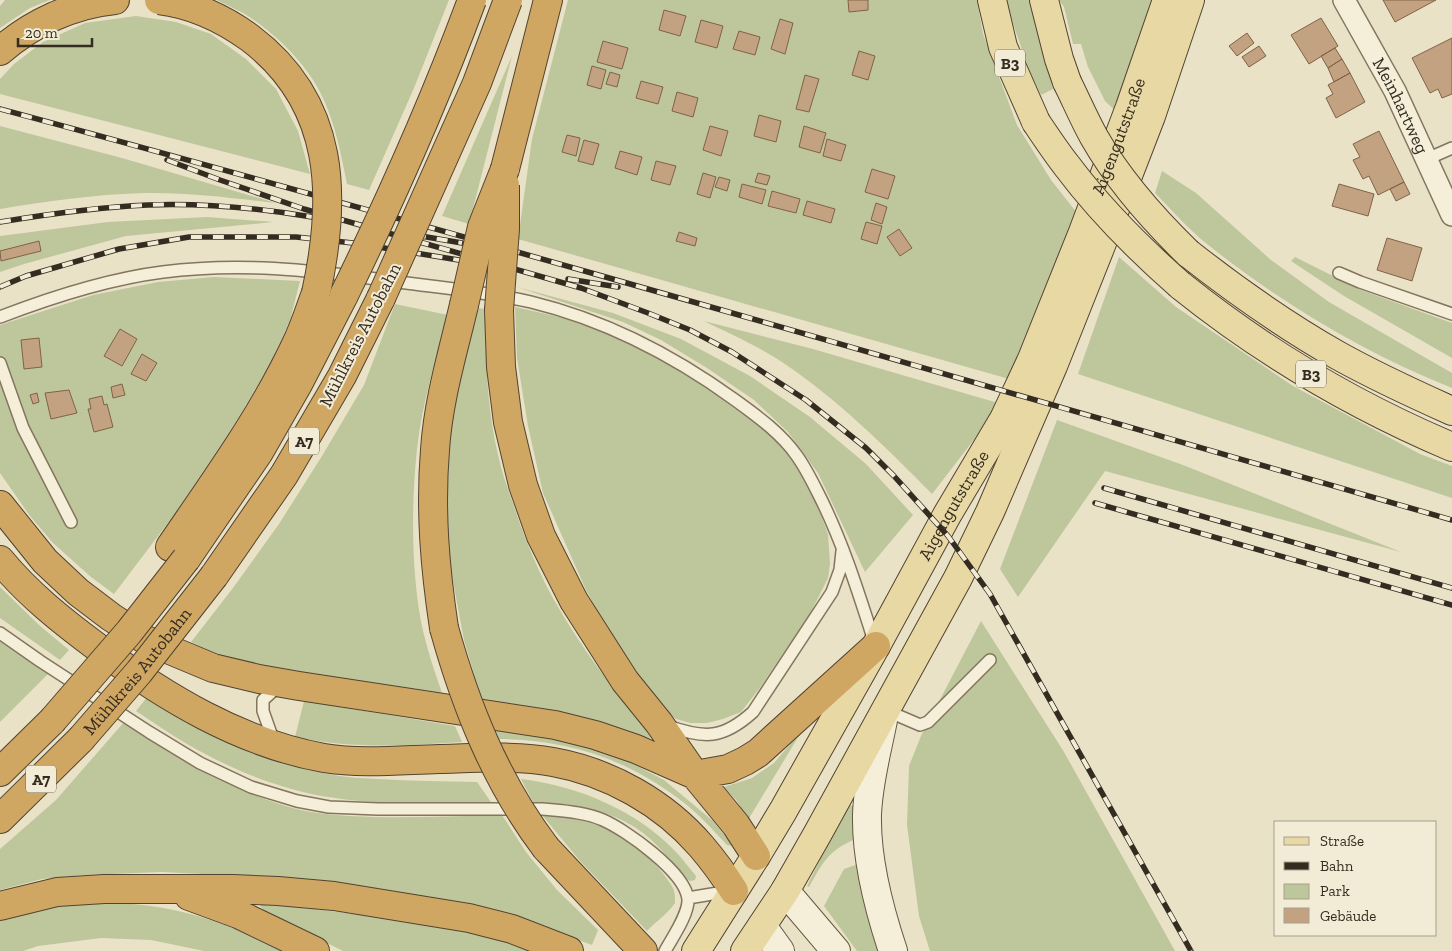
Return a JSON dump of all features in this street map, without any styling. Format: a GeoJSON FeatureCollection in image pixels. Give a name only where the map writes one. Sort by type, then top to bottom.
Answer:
{"type":"FeatureCollection","features":[{"type":"Feature","properties":{"kind":"highway"},"geometry":{"type":"LineString","coordinates":[[0,51],[40,23],[60,14],[79,6],[115,0]]}},
{"type":"Feature","properties":{"kind":"highway"},"geometry":{"type":"LineString","coordinates":[[159,0],[208,14],[241,32],[273,58],[287,74],[308,107],[322,144],[327,182],[327,232],[324,257],[316,293],[299,338],[280,376],[231,458],[178,553]]}},
{"type":"Feature","properties":{"kind":"highway","name":"Mühlkreis Autobahn"},"geometry":{"type":"LineString","coordinates":[[0,772],[52,721],[129,632],[178,553],[259,452],[298,384],[344,295],[449,63],[472,0]]}},
{"type":"Feature","properties":{"kind":"highway","name":"Mühlkreis Autobahn"},"geometry":{"type":"LineString","coordinates":[[0,819],[82,739],[139,672],[214,576],[288,466],[342,376],[381,298],[477,83],[508,0]]}},
{"type":"Feature","properties":{"kind":"highway"},"geometry":{"type":"LineString","coordinates":[[548,0],[505,169],[482,227],[442,401],[435,449],[433,521],[435,568],[444,628],[456,671],[477,728],[512,798],[546,848],[643,951]]}},
{"type":"Feature","properties":{"kind":"highway"},"geometry":{"type":"LineString","coordinates":[[505,169],[505,230],[499,310],[501,368],[508,422],[523,485],[541,536],[574,601],[625,681],[659,723],[695,775],[736,825],[756,856]]}},
{"type":"Feature","properties":{"kind":"highway"},"geometry":{"type":"LineString","coordinates":[[0,505],[45,561],[78,592],[146,640],[180,655],[214,668],[259,679],[555,725],[595,734],[636,749],[695,775],[728,769],[758,754],[876,646]]}},
{"type":"Feature","properties":{"kind":"highway"},"geometry":{"type":"LineString","coordinates":[[0,560],[25,588],[51,611],[138,677],[183,704],[233,729],[275,745],[325,758],[371,761],[515,758],[552,761],[588,770],[632,789],[667,814],[700,844],[734,891]]}},
{"type":"Feature","properties":{"kind":"highway"},"geometry":{"type":"LineString","coordinates":[[0,906],[57,892],[104,889],[278,891],[334,896],[469,918],[512,929],[569,951]]}},
{"type":"Feature","properties":{"kind":"highway"},"geometry":{"type":"LineString","coordinates":[[173,890],[238,914],[314,951]]}},
{"type":"Feature","properties":{"kind":"main road","name":"B3"},"geometry":{"type":"LineString","coordinates":[[992,0],[1003,47],[1036,122],[1067,166],[1100,207],[1145,254],[1218,315],[1272,352],[1358,402],[1452,447]]}},
{"type":"Feature","properties":{"kind":"main road","name":"B3"},"geometry":{"type":"LineString","coordinates":[[1044,0],[1067,82],[1094,136],[1119,177],[1154,220],[1188,253],[1228,285],[1293,328],[1339,356],[1452,411]]}},
{"type":"Feature","properties":{"kind":"main road","name":"Aigengutstraße"},"geometry":{"type":"LineString","coordinates":[[696,951],[756,856],[876,646],[947,514],[1004,419],[1032,359],[1130,107],[1167,0]]}},
{"type":"Feature","properties":{"kind":"main road","name":"Aigengutstraße"},"geometry":{"type":"LineString","coordinates":[[745,951],[784,892],[958,578],[990,512],[1053,366],[1151,116],[1190,0]]}},
{"type":"Feature","properties":{"kind":"main road"},"geometry":{"type":"LineString","coordinates":[[756,856],[784,892]]}},
{"type":"Feature","properties":{"kind":"main road"},"geometry":{"type":"LineString","coordinates":[[734,891],[762,926]]}},
{"type":"Feature","properties":{"kind":"street","name":"Meinhartweg"},"geometry":{"type":"LineString","coordinates":[[1344,0],[1390,83],[1452,215]]}},
{"type":"Feature","properties":{"kind":"street"},"geometry":{"type":"LineString","coordinates":[[885,710],[870,784],[867,816],[873,880],[893,951]]}},
{"type":"Feature","properties":{"kind":"street"},"geometry":{"type":"LineString","coordinates":[[784,892],[836,951]]}},
{"type":"Feature","properties":{"kind":"street"},"geometry":{"type":"LineString","coordinates":[[762,926],[780,951]]}},
{"type":"Feature","properties":{"kind":"lane"},"geometry":{"type":"LineString","coordinates":[[1427,159],[1452,148]]}},
{"type":"Feature","properties":{"kind":"lane"},"geometry":{"type":"LineString","coordinates":[[0,317],[74,291],[163,272],[214,268],[304,270],[453,289],[530,302],[624,333],[680,362],[714,385],[761,419],[780,436],[797,456],[827,511],[842,547],[876,646]]}},
{"type":"Feature","properties":{"kind":"lane"},"geometry":{"type":"LineString","coordinates":[[1339,273],[1452,314]]}},
{"type":"Feature","properties":{"kind":"lane"},"geometry":{"type":"LineString","coordinates":[[0,363],[23,428],[71,522]]}},
{"type":"Feature","properties":{"kind":"lane"},"geometry":{"type":"LineString","coordinates":[[659,723],[691,734],[710,734],[727,731],[740,724],[753,712],[832,592],[840,570],[842,547]]}},
{"type":"Feature","properties":{"kind":"lane"},"geometry":{"type":"LineString","coordinates":[[0,633],[40,661],[200,763],[251,787],[297,801],[329,807],[378,809],[542,809],[567,811],[602,819],[632,836],[661,860],[682,885],[688,898],[687,910],[665,951]]}},
{"type":"Feature","properties":{"kind":"lane"},"geometry":{"type":"LineString","coordinates":[[885,710],[920,725],[928,722],[990,660]]}},
{"type":"Feature","properties":{"kind":"lane"},"geometry":{"type":"LineString","coordinates":[[275,745],[264,711],[264,700],[274,690],[299,686]]}},
{"type":"Feature","properties":{"kind":"lane"},"geometry":{"type":"LineString","coordinates":[[688,898],[734,891]]}},
{"type":"Feature","properties":{"kind":"green space"},"geometry":{"type":"Polygon","coordinates":[[[5,0],[50,0],[30,8],[0,28],[0,6],[5,0]]]}},
{"type":"Feature","properties":{"kind":"green space"},"geometry":{"type":"Polygon","coordinates":[[[217,0],[449,0],[414,88],[369,190],[347,184],[339,146],[322,96],[297,58],[275,36],[247,15],[217,0]]]}},
{"type":"Feature","properties":{"kind":"green space"},"geometry":{"type":"Polygon","coordinates":[[[568,0],[977,0],[983,34],[1017,125],[1051,180],[1077,213],[1009,379],[518,239],[532,139],[568,0]]]}},
{"type":"Feature","properties":{"kind":"green space"},"geometry":{"type":"Polygon","coordinates":[[[1007,0],[1030,0],[1040,40],[1057,87],[1041,95],[1029,70],[1008,9],[1007,0]]]}},
{"type":"Feature","properties":{"kind":"green space"},"geometry":{"type":"Polygon","coordinates":[[[1059,0],[1157,0],[1120,115],[1105,101],[1088,67],[1081,44],[1073,44],[1064,7],[1059,0]]]}},
{"type":"Feature","properties":{"kind":"green space"},"geometry":{"type":"Polygon","coordinates":[[[136,16],[176,22],[211,34],[246,59],[276,89],[298,131],[310,174],[0,94],[0,79],[14,64],[43,42],[85,23],[136,16]]]}},
{"type":"Feature","properties":{"kind":"green space"},"geometry":{"type":"Polygon","coordinates":[[[512,56],[469,224],[442,216],[512,56]]]}},
{"type":"Feature","properties":{"kind":"green space"},"geometry":{"type":"Polygon","coordinates":[[[0,126],[122,158],[276,203],[194,194],[145,193],[72,198],[0,209],[0,126]]]}},
{"type":"Feature","properties":{"kind":"green space"},"geometry":{"type":"Polygon","coordinates":[[[1162,171],[1196,193],[1271,260],[1329,302],[1452,373],[1452,388],[1355,343],[1294,306],[1235,266],[1193,232],[1155,193],[1162,171]]]}},
{"type":"Feature","properties":{"kind":"green space"},"geometry":{"type":"Polygon","coordinates":[[[207,217],[274,222],[126,236],[0,272],[0,236],[108,222],[207,217]]]}},
{"type":"Feature","properties":{"kind":"green space"},"geometry":{"type":"Polygon","coordinates":[[[1119,257],[1176,307],[1293,386],[1420,454],[1452,466],[1452,498],[1078,374],[1119,257]]]}},
{"type":"Feature","properties":{"kind":"green space"},"geometry":{"type":"Polygon","coordinates":[[[1295,257],[1361,290],[1452,323],[1452,358],[1344,296],[1291,261],[1295,257]]]}},
{"type":"Feature","properties":{"kind":"green space"},"geometry":{"type":"Polygon","coordinates":[[[214,277],[300,281],[290,320],[272,361],[243,410],[199,482],[114,594],[91,577],[53,543],[30,516],[0,473],[0,325],[93,295],[158,282],[214,277]]]}},
{"type":"Feature","properties":{"kind":"green space"},"geometry":{"type":"Polygon","coordinates":[[[517,287],[613,313],[681,339],[750,376],[810,417],[866,464],[913,515],[865,572],[818,473],[788,432],[754,400],[661,340],[623,322],[517,287]]]}},
{"type":"Feature","properties":{"kind":"green space"},"geometry":{"type":"Polygon","coordinates":[[[395,304],[448,315],[430,381],[419,432],[413,517],[414,564],[419,610],[427,647],[442,693],[344,681],[265,667],[220,655],[191,642],[279,524],[322,456],[364,385],[395,304]]]}},
{"type":"Feature","properties":{"kind":"green space"},"geometry":{"type":"Polygon","coordinates":[[[515,307],[564,318],[613,336],[651,353],[693,379],[770,434],[796,465],[817,504],[828,534],[830,564],[828,578],[810,614],[741,712],[707,723],[691,723],[676,719],[662,709],[612,638],[586,590],[543,493],[528,426],[517,358],[515,307]]]}},
{"type":"Feature","properties":{"kind":"green space"},"geometry":{"type":"Polygon","coordinates":[[[476,308],[486,309],[488,384],[492,422],[499,459],[531,553],[549,591],[576,636],[613,689],[653,738],[637,737],[482,702],[464,640],[449,560],[445,500],[453,406],[476,308]]]}},
{"type":"Feature","properties":{"kind":"green space"},"geometry":{"type":"Polygon","coordinates":[[[704,321],[813,349],[998,403],[976,437],[932,494],[860,424],[822,391],[764,351],[704,321]]]}},
{"type":"Feature","properties":{"kind":"green space"},"geometry":{"type":"Polygon","coordinates":[[[1057,420],[1183,465],[1401,552],[1105,471],[1018,597],[1000,569],[1057,420]]]}},
{"type":"Feature","properties":{"kind":"green space"},"geometry":{"type":"Polygon","coordinates":[[[0,587],[39,625],[69,650],[60,660],[0,618],[0,587]]]}},
{"type":"Feature","properties":{"kind":"green space"},"geometry":{"type":"Polygon","coordinates":[[[981,621],[1064,752],[1175,951],[930,951],[919,916],[907,825],[909,766],[921,736],[981,621]]]}},
{"type":"Feature","properties":{"kind":"green space"},"geometry":{"type":"Polygon","coordinates":[[[0,641],[48,674],[0,722],[0,641]]]}},
{"type":"Feature","properties":{"kind":"green space"},"geometry":{"type":"Polygon","coordinates":[[[148,696],[216,735],[264,756],[289,764],[314,771],[349,777],[477,782],[491,802],[369,802],[328,797],[291,789],[255,777],[220,762],[136,711],[148,696]]]}},
{"type":"Feature","properties":{"kind":"green space"},"geometry":{"type":"Polygon","coordinates":[[[304,701],[455,726],[462,742],[358,745],[295,737],[304,701]]]}},
{"type":"Feature","properties":{"kind":"green space"},"geometry":{"type":"Polygon","coordinates":[[[125,721],[210,773],[254,795],[301,810],[372,817],[502,815],[526,852],[557,890],[598,930],[592,945],[524,920],[467,904],[376,889],[279,878],[162,872],[86,875],[42,879],[0,890],[0,849],[56,800],[125,721]]]}},
{"type":"Feature","properties":{"kind":"green space"},"geometry":{"type":"Polygon","coordinates":[[[494,726],[577,741],[620,757],[664,780],[713,821],[733,846],[727,845],[683,802],[641,774],[619,763],[574,748],[525,740],[499,739],[494,726]]]}},
{"type":"Feature","properties":{"kind":"green space"},"geometry":{"type":"Polygon","coordinates":[[[803,729],[748,820],[737,801],[724,787],[752,778],[774,763],[803,729]]]}},
{"type":"Feature","properties":{"kind":"green space"},"geometry":{"type":"Polygon","coordinates":[[[521,779],[564,787],[605,802],[624,812],[660,837],[676,852],[696,876],[695,880],[688,880],[657,845],[624,821],[587,808],[533,802],[521,779]]]}},
{"type":"Feature","properties":{"kind":"green space"},"geometry":{"type":"Polygon","coordinates":[[[855,805],[855,839],[832,853],[809,887],[807,886],[847,806],[855,805]]]}},
{"type":"Feature","properties":{"kind":"green space"},"geometry":{"type":"Polygon","coordinates":[[[542,815],[588,822],[603,827],[623,838],[652,861],[660,870],[673,888],[675,903],[647,931],[580,861],[542,815]]]}},
{"type":"Feature","properties":{"kind":"green space"},"geometry":{"type":"Polygon","coordinates":[[[858,864],[881,951],[857,951],[824,906],[844,869],[858,864]]]}},
{"type":"Feature","properties":{"kind":"green space"},"geometry":{"type":"Polygon","coordinates":[[[87,903],[133,904],[173,910],[212,920],[286,951],[204,951],[151,940],[101,938],[38,946],[23,951],[0,951],[0,920],[38,909],[87,903]]]}},
{"type":"Feature","properties":{"kind":"green space"},"geometry":{"type":"Polygon","coordinates":[[[262,903],[415,921],[489,935],[536,951],[343,951],[267,913],[260,906],[262,903]]]}},
{"type":"Feature","properties":{"kind":"building"},"geometry":{"type":"Polygon","coordinates":[[[848,0],[868,0],[868,10],[849,12],[848,0]]]}},
{"type":"Feature","properties":{"kind":"building"},"geometry":{"type":"Polygon","coordinates":[[[1383,0],[1436,0],[1395,22],[1383,0]]]}},
{"type":"Feature","properties":{"kind":"building"},"geometry":{"type":"Polygon","coordinates":[[[664,10],[686,16],[680,36],[659,30],[664,10]]]}},
{"type":"Feature","properties":{"kind":"building"},"geometry":{"type":"Polygon","coordinates":[[[1321,18],[1338,46],[1309,64],[1291,35],[1321,18]]]}},
{"type":"Feature","properties":{"kind":"building"},"geometry":{"type":"Polygon","coordinates":[[[780,19],[793,23],[785,54],[771,49],[780,19]]]}},
{"type":"Feature","properties":{"kind":"building"},"geometry":{"type":"Polygon","coordinates":[[[701,20],[723,26],[717,48],[695,42],[701,20]]]}},
{"type":"Feature","properties":{"kind":"building"},"geometry":{"type":"Polygon","coordinates":[[[739,31],[760,37],[755,55],[733,49],[739,31]]]}},
{"type":"Feature","properties":{"kind":"building"},"geometry":{"type":"Polygon","coordinates":[[[1247,33],[1254,43],[1237,56],[1229,46],[1247,33]]]}},
{"type":"Feature","properties":{"kind":"building"},"geometry":{"type":"Polygon","coordinates":[[[1452,38],[1452,94],[1442,98],[1438,89],[1430,93],[1412,58],[1452,38]]]}},
{"type":"Feature","properties":{"kind":"building"},"geometry":{"type":"Polygon","coordinates":[[[603,41],[628,48],[622,69],[597,62],[603,41]]]}},
{"type":"Feature","properties":{"kind":"building"},"geometry":{"type":"Polygon","coordinates":[[[1259,46],[1266,56],[1249,67],[1242,57],[1259,46]]]}},
{"type":"Feature","properties":{"kind":"building"},"geometry":{"type":"Polygon","coordinates":[[[1335,48],[1342,59],[1328,68],[1321,56],[1335,48]]]}},
{"type":"Feature","properties":{"kind":"building"},"geometry":{"type":"Polygon","coordinates":[[[859,51],[875,56],[868,80],[852,75],[859,51]]]}},
{"type":"Feature","properties":{"kind":"building"},"geometry":{"type":"Polygon","coordinates":[[[1342,59],[1350,73],[1334,82],[1328,68],[1342,59]]]}},
{"type":"Feature","properties":{"kind":"building"},"geometry":{"type":"Polygon","coordinates":[[[592,66],[606,70],[601,89],[587,85],[592,66]]]}},
{"type":"Feature","properties":{"kind":"building"},"geometry":{"type":"Polygon","coordinates":[[[610,72],[620,75],[617,87],[606,84],[610,72]]]}},
{"type":"Feature","properties":{"kind":"building"},"geometry":{"type":"Polygon","coordinates":[[[1350,73],[1365,102],[1336,118],[1326,98],[1333,94],[1328,85],[1350,73]]]}},
{"type":"Feature","properties":{"kind":"building"},"geometry":{"type":"Polygon","coordinates":[[[805,75],[819,79],[809,112],[796,109],[805,75]]]}},
{"type":"Feature","properties":{"kind":"building"},"geometry":{"type":"Polygon","coordinates":[[[641,81],[663,87],[658,104],[636,98],[641,81]]]}},
{"type":"Feature","properties":{"kind":"building"},"geometry":{"type":"Polygon","coordinates":[[[677,92],[698,98],[693,117],[672,111],[677,92]]]}},
{"type":"Feature","properties":{"kind":"building"},"geometry":{"type":"Polygon","coordinates":[[[759,115],[781,121],[776,142],[754,136],[759,115]]]}},
{"type":"Feature","properties":{"kind":"building"},"geometry":{"type":"Polygon","coordinates":[[[710,126],[728,131],[721,156],[703,150],[710,126]]]}},
{"type":"Feature","properties":{"kind":"building"},"geometry":{"type":"Polygon","coordinates":[[[804,126],[826,133],[820,153],[799,147],[804,126]]]}},
{"type":"Feature","properties":{"kind":"building"},"geometry":{"type":"Polygon","coordinates":[[[1379,131],[1404,182],[1378,195],[1369,176],[1363,179],[1353,160],[1360,157],[1353,144],[1379,131]]]}},
{"type":"Feature","properties":{"kind":"building"},"geometry":{"type":"Polygon","coordinates":[[[567,135],[580,138],[576,156],[562,152],[567,135]]]}},
{"type":"Feature","properties":{"kind":"building"},"geometry":{"type":"Polygon","coordinates":[[[827,139],[846,145],[841,161],[823,156],[827,139]]]}},
{"type":"Feature","properties":{"kind":"building"},"geometry":{"type":"Polygon","coordinates":[[[584,140],[599,144],[593,165],[578,161],[584,140]]]}},
{"type":"Feature","properties":{"kind":"building"},"geometry":{"type":"Polygon","coordinates":[[[620,151],[642,157],[637,175],[615,168],[620,151]]]}},
{"type":"Feature","properties":{"kind":"building"},"geometry":{"type":"Polygon","coordinates":[[[656,161],[676,166],[670,185],[651,180],[656,161]]]}},
{"type":"Feature","properties":{"kind":"building"},"geometry":{"type":"Polygon","coordinates":[[[872,169],[895,176],[888,199],[865,192],[872,169]]]}},
{"type":"Feature","properties":{"kind":"building"},"geometry":{"type":"Polygon","coordinates":[[[703,173],[716,177],[710,198],[697,194],[703,173]]]}},
{"type":"Feature","properties":{"kind":"building"},"geometry":{"type":"Polygon","coordinates":[[[758,173],[770,176],[767,185],[755,182],[758,173]]]}},
{"type":"Feature","properties":{"kind":"building"},"geometry":{"type":"Polygon","coordinates":[[[719,177],[730,180],[727,191],[715,187],[719,177]]]}},
{"type":"Feature","properties":{"kind":"building"},"geometry":{"type":"Polygon","coordinates":[[[1404,182],[1410,194],[1396,201],[1390,189],[1404,182]]]}},
{"type":"Feature","properties":{"kind":"building"},"geometry":{"type":"Polygon","coordinates":[[[742,184],[766,190],[762,204],[739,197],[742,184]]]}},
{"type":"Feature","properties":{"kind":"building"},"geometry":{"type":"Polygon","coordinates":[[[1339,184],[1374,194],[1368,216],[1332,206],[1339,184]]]}},
{"type":"Feature","properties":{"kind":"building"},"geometry":{"type":"Polygon","coordinates":[[[772,191],[800,199],[796,213],[768,206],[772,191]]]}},
{"type":"Feature","properties":{"kind":"building"},"geometry":{"type":"Polygon","coordinates":[[[807,201],[835,209],[831,223],[803,215],[807,201]]]}},
{"type":"Feature","properties":{"kind":"building"},"geometry":{"type":"Polygon","coordinates":[[[876,203],[887,207],[882,224],[871,220],[876,203]]]}},
{"type":"Feature","properties":{"kind":"building"},"geometry":{"type":"Polygon","coordinates":[[[866,222],[882,226],[877,244],[861,239],[866,222]]]}},
{"type":"Feature","properties":{"kind":"building"},"geometry":{"type":"Polygon","coordinates":[[[899,229],[912,248],[900,256],[887,237],[899,229]]]}},
{"type":"Feature","properties":{"kind":"building"},"geometry":{"type":"Polygon","coordinates":[[[679,232],[697,238],[695,246],[676,241],[679,232]]]}},
{"type":"Feature","properties":{"kind":"building"},"geometry":{"type":"Polygon","coordinates":[[[1387,238],[1422,248],[1412,281],[1377,270],[1387,238]]]}},
{"type":"Feature","properties":{"kind":"building"},"geometry":{"type":"Polygon","coordinates":[[[39,241],[41,251],[1,261],[0,251],[39,241]]]}},
{"type":"Feature","properties":{"kind":"building"},"geometry":{"type":"Polygon","coordinates":[[[120,329],[137,339],[122,366],[104,356],[120,329]]]}},
{"type":"Feature","properties":{"kind":"building"},"geometry":{"type":"Polygon","coordinates":[[[39,338],[42,367],[24,369],[21,340],[39,338]]]}},
{"type":"Feature","properties":{"kind":"building"},"geometry":{"type":"Polygon","coordinates":[[[142,354],[157,363],[146,381],[131,374],[142,354]]]}},
{"type":"Feature","properties":{"kind":"building"},"geometry":{"type":"Polygon","coordinates":[[[122,384],[125,395],[113,398],[111,387],[122,384]]]}},
{"type":"Feature","properties":{"kind":"building"},"geometry":{"type":"Polygon","coordinates":[[[69,390],[77,413],[51,419],[45,393],[69,390]]]}},
{"type":"Feature","properties":{"kind":"building"},"geometry":{"type":"Polygon","coordinates":[[[37,393],[39,402],[33,404],[30,395],[37,393]]]}},
{"type":"Feature","properties":{"kind":"building"},"geometry":{"type":"Polygon","coordinates":[[[102,396],[104,405],[107,404],[113,427],[94,432],[88,409],[91,409],[89,399],[102,396]]]}},
{"type":"Feature","properties":{"kind":"railway"},"geometry":{"type":"LineString","coordinates":[[0,109],[545,260],[1452,520]]}},
{"type":"Feature","properties":{"kind":"railway"},"geometry":{"type":"LineString","coordinates":[[167,160],[304,209],[581,288],[648,313],[690,330],[732,352],[806,400],[866,448],[894,476],[948,536],[990,594],[1191,951]]}},
{"type":"Feature","properties":{"kind":"railway"},"geometry":{"type":"LineString","coordinates":[[0,222],[93,209],[169,205],[230,207],[312,217]]}},
{"type":"Feature","properties":{"kind":"railway"},"geometry":{"type":"LineString","coordinates":[[415,235],[462,243]]}},
{"type":"Feature","properties":{"kind":"railway"},"geometry":{"type":"LineString","coordinates":[[0,287],[26,276],[119,249],[189,237],[296,237],[353,243],[465,261]]}},
{"type":"Feature","properties":{"kind":"railway"},"geometry":{"type":"LineString","coordinates":[[568,279],[618,287]]}},
{"type":"Feature","properties":{"kind":"railway"},"geometry":{"type":"LineString","coordinates":[[1104,488],[1452,588]]}},
{"type":"Feature","properties":{"kind":"railway"},"geometry":{"type":"LineString","coordinates":[[1095,503],[1452,605]]}}]}
